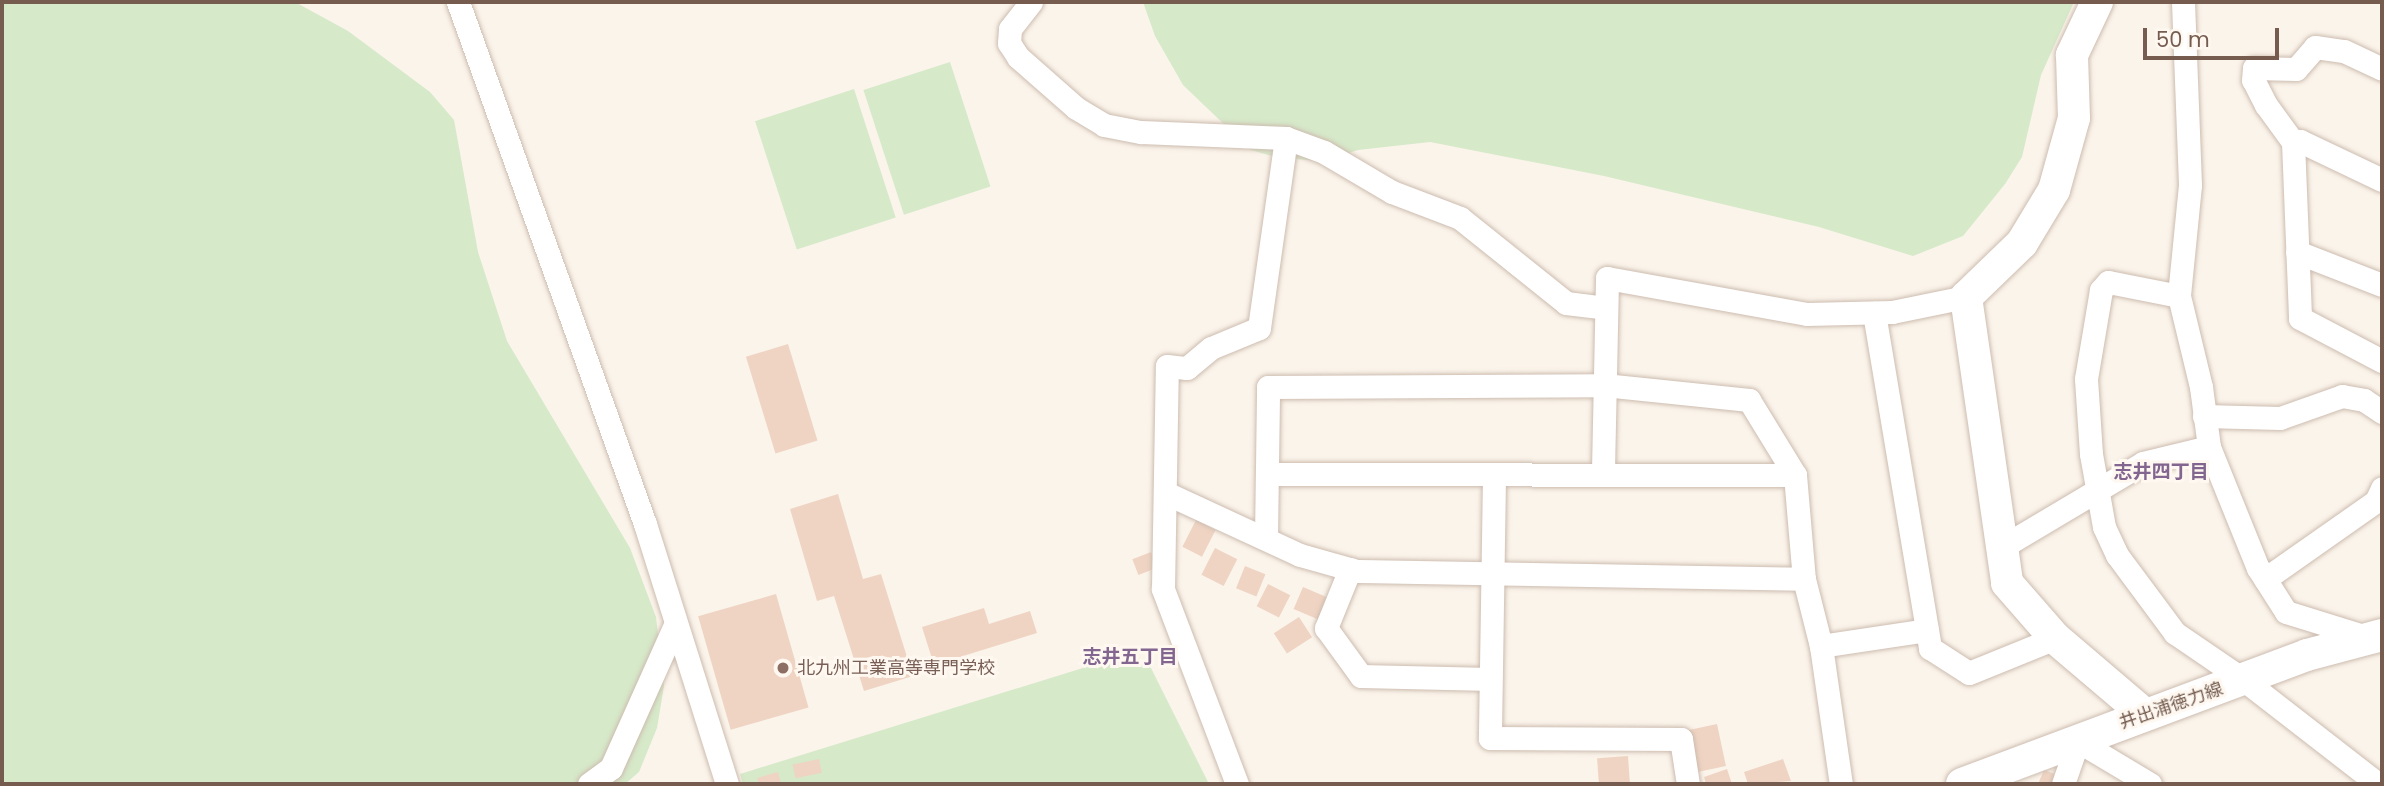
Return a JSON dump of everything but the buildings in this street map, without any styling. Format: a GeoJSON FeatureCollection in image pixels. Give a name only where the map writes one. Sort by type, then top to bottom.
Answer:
{"type":"FeatureCollection","features":[{"type":"Feature","properties":{"kind":"street"},"geometry":{"type":"LineString","coordinates":[[458,2],[645,524],[727,784]]}},
{"type":"Feature","properties":{"kind":"street"},"geometry":{"type":"LineString","coordinates":[[1031,2],[1010,29],[1009,43],[1018,57],[1076,108],[1104,125],[1141,132],[1286,138],[1324,152],[1392,192],[1460,218],[1566,303],[1606,308]]}},
{"type":"Feature","properties":{"kind":"street"},"geometry":{"type":"LineString","coordinates":[[1603,471],[1606,278],[1807,314],[1874,313],[1966,297],[2022,243],[2054,190],[2074,118],[2072,55],[2097,2]]}},
{"type":"Feature","properties":{"kind":"street"},"geometry":{"type":"LineString","coordinates":[[2183,2],[2190,186],[2179,296],[2208,447],[2265,579],[2286,612],[2375,636]]}},
{"type":"Feature","properties":{"kind":"street"},"geometry":{"type":"LineString","coordinates":[[2382,69],[2344,51],[2315,47],[2295,69],[2254,68],[2253,80],[2266,105],[2293,142],[2300,318],[2382,361]]}},
{"type":"Feature","properties":{"kind":"street"},"geometry":{"type":"LineString","coordinates":[[1237,784],[1163,589],[1168,494],[1167,366],[1187,368],[1211,348],[1259,328],[1286,138]]}},
{"type":"Feature","properties":{"kind":"street"},"geometry":{"type":"LineString","coordinates":[[2293,142],[2300,141],[2382,180]]}},
{"type":"Feature","properties":{"kind":"street"},"geometry":{"type":"LineString","coordinates":[[2297,252],[2382,285]]}},
{"type":"Feature","properties":{"kind":"street"},"geometry":{"type":"LineString","coordinates":[[2179,296],[2108,282],[2101,290],[2086,379],[2104,527],[2117,555],[2175,633],[2244,680],[2378,784]]}},
{"type":"Feature","properties":{"kind":"street"},"geometry":{"type":"LineString","coordinates":[[1966,297],[2007,583],[2055,638],[2143,713]]}},
{"type":"Feature","properties":{"kind":"street"},"geometry":{"type":"LineString","coordinates":[[1874,313],[1930,649],[1969,673],[2055,638]]}},
{"type":"Feature","properties":{"kind":"street"},"geometry":{"type":"LineString","coordinates":[[1266,538],[1268,387],[1604,385],[1749,400],[1795,475],[1804,579],[1821,646],[1841,784]]}},
{"type":"Feature","properties":{"kind":"street"},"geometry":{"type":"LineString","coordinates":[[2204,416],[2280,418],[2342,396],[2364,400],[2382,412]]}},
{"type":"Feature","properties":{"kind":"street"},"geometry":{"type":"LineString","coordinates":[[2002,547],[2143,463],[2208,447]]}},
{"type":"Feature","properties":{"kind":"street"},"geometry":{"type":"LineString","coordinates":[[1267,474],[1494,477],[1603,471],[1795,475]]}},
{"type":"Feature","properties":{"kind":"street"},"geometry":{"type":"LineString","coordinates":[[1494,477],[1489,573],[1490,738],[1681,739],[1688,784]]}},
{"type":"Feature","properties":{"kind":"street"},"geometry":{"type":"LineString","coordinates":[[2265,579],[2376,501],[2382,488]]}},
{"type":"Feature","properties":{"kind":"street"},"geometry":{"type":"LineString","coordinates":[[1168,494],[1300,555],[1350,569],[1804,579]]}},
{"type":"Feature","properties":{"kind":"street"},"geometry":{"type":"LineString","coordinates":[[1350,569],[1326,628],[1361,676],[1490,679]]}},
{"type":"Feature","properties":{"kind":"street"},"geometry":{"type":"LineString","coordinates":[[589,784],[611,768],[675,625]]}},
{"type":"Feature","properties":{"kind":"street"},"geometry":{"type":"LineString","coordinates":[[1821,646],[1927,630]]}},
{"type":"Feature","properties":{"kind":"street","name":"井出浦徳力線"},"geometry":{"type":"LineString","coordinates":[[1962,784],[2078,741],[2143,713],[2375,636]]}},
{"type":"Feature","properties":{"kind":"street"},"geometry":{"type":"LineString","coordinates":[[2063,784],[2078,741],[2147,783]]}},
{"type":"Feature","properties":{"kind":"green space"},"geometry":{"type":"Polygon","coordinates":[[[2,2],[295,2],[348,31],[430,92],[454,120],[478,252],[507,341],[630,548],[656,617],[664,686],[657,728],[639,772],[625,784],[2,784],[2,2]]]}},
{"type":"Feature","properties":{"kind":"green space"},"geometry":{"type":"Polygon","coordinates":[[[1143,2],[2074,2],[2041,75],[2022,157],[2005,184],[1963,236],[1913,256],[1819,227],[1604,176],[1430,142],[1358,150],[1324,161],[1279,158],[1251,150],[1183,85],[1155,36],[1143,2]]]}},
{"type":"Feature","properties":{"kind":"green space"},"geometry":{"type":"Polygon","coordinates":[[[950,62],[990,187],[904,215],[863,90],[950,62]]]}},
{"type":"Feature","properties":{"kind":"green space"},"geometry":{"type":"Polygon","coordinates":[[[854,89],[896,217],[797,250],[755,121],[854,89]]]}},
{"type":"Feature","properties":{"kind":"green space"},"geometry":{"type":"Polygon","coordinates":[[[1128,654],[1148,662],[1209,784],[743,784],[740,774],[1128,654]]]}},
{"type":"Feature","properties":{"kind":"place","name":"北九州工業高等専門学校"},"geometry":{"type":"Point","coordinates":[783,668]}},
{"type":"Feature","properties":{"kind":"district","name":"志井四丁目"},"geometry":{"type":"Point","coordinates":[2161,472]}},
{"type":"Feature","properties":{"kind":"district","name":"志井五丁目"},"geometry":{"type":"Point","coordinates":[1130,657]}}]}
